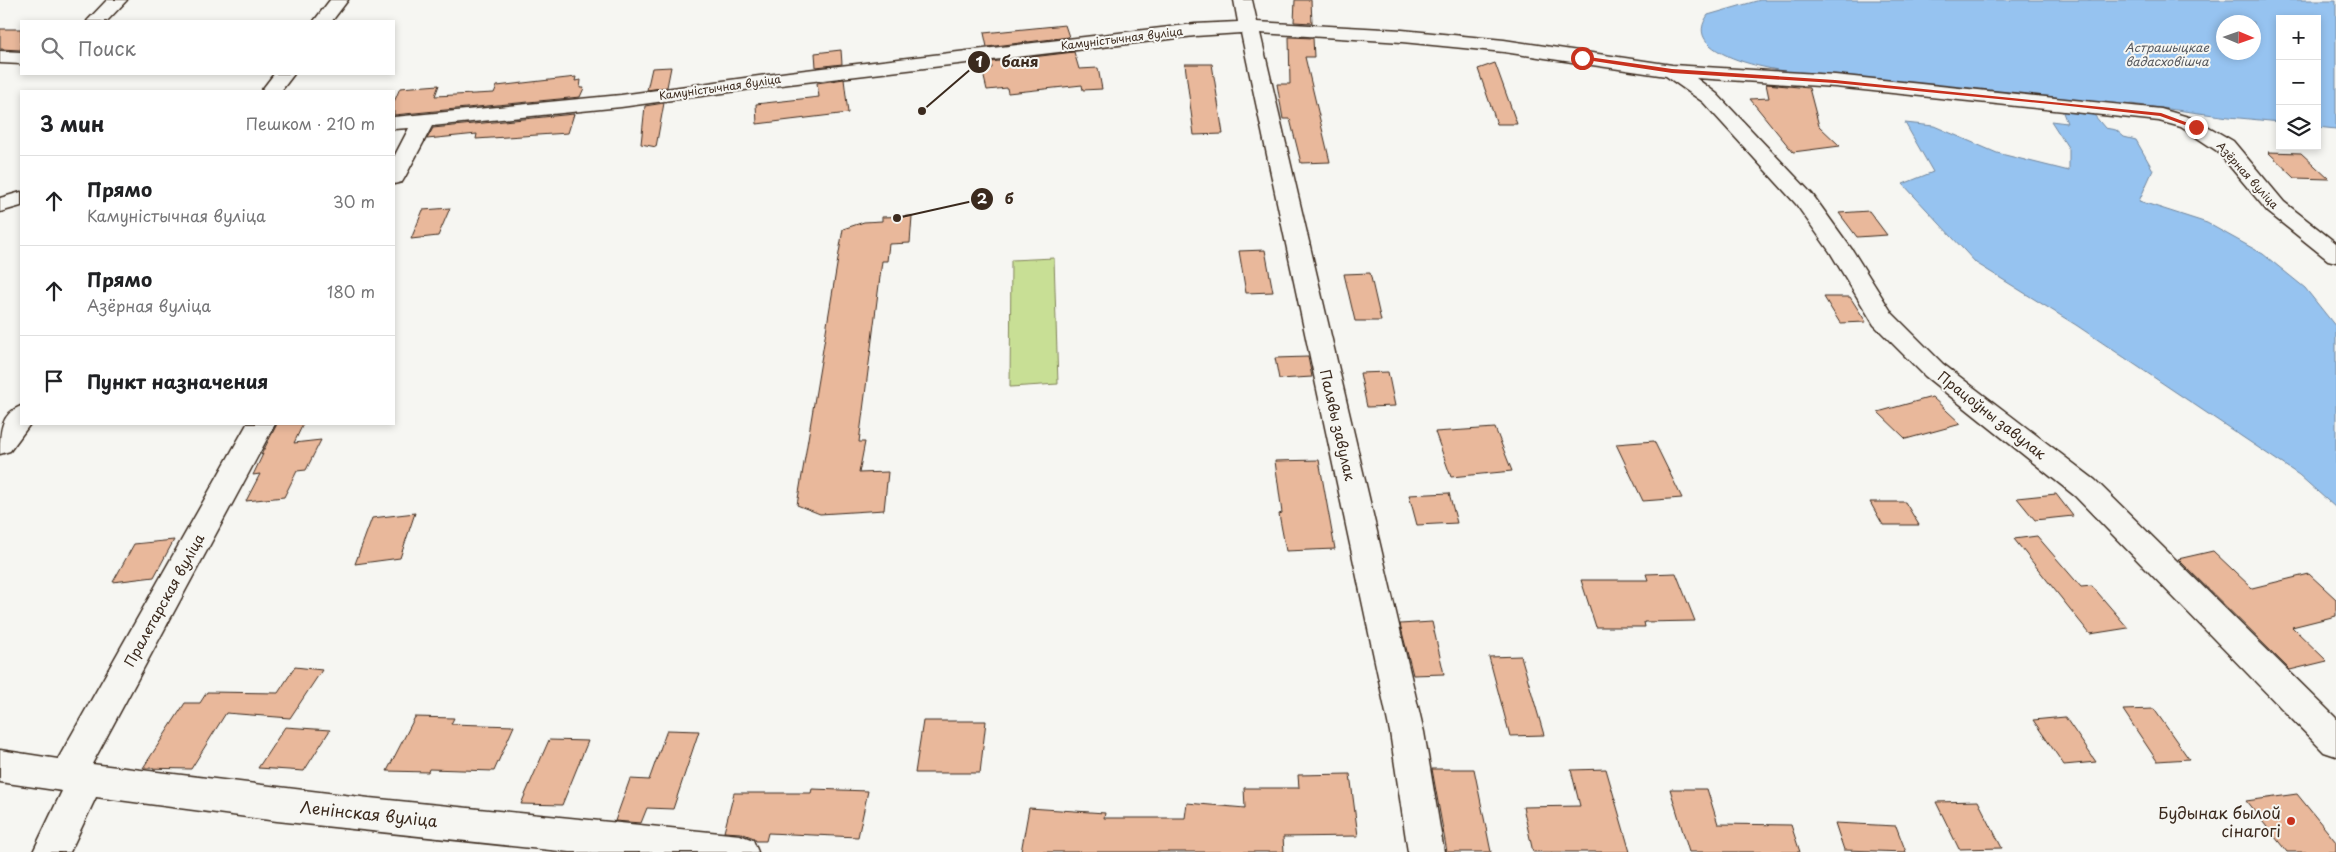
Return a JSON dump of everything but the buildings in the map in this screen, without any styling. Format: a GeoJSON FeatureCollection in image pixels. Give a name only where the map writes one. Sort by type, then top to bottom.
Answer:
{"type":"FeatureCollection","features":[{"type":"Feature","properties":{"kind":"street"},"geometry":{"type":"LineString","coordinates":[[97,20],[118,0]]}},
{"type":"Feature","properties":{"kind":"street"},"geometry":{"type":"LineString","coordinates":[[324,20],[339,0]]}},
{"type":"Feature","properties":{"kind":"street","name":"Палявы завулак"},"geometry":{"type":"LineString","coordinates":[[1243,0],[1407,732],[1426,852]]}},
{"type":"Feature","properties":{"kind":"street","name":"Камуністычная вуліца"},"geometry":{"type":"LineString","coordinates":[[395,123],[621,101],[789,78],[1195,30],[1248,28],[1402,36],[1495,45],[1672,71]]}},
{"type":"Feature","properties":{"kind":"street"},"geometry":{"type":"LineString","coordinates":[[0,57],[20,58]]}},
{"type":"Feature","properties":{"kind":"street","name":"Азёрная вуліца"},"geometry":{"type":"LineString","coordinates":[[1672,71],[1835,81],[2060,103],[2161,115],[2188,122],[2226,146],[2276,207],[2336,255]]}},
{"type":"Feature","properties":{"kind":"street","name":"Працоўны завулак"},"geometry":{"type":"LineString","coordinates":[[1672,71],[1710,98],[1804,199],[1884,319],[1934,370],[2086,488],[2336,741]]}},
{"type":"Feature","properties":{"kind":"street"},"geometry":{"type":"LineString","coordinates":[[272,90],[283,75]]}},
{"type":"Feature","properties":{"kind":"street"},"geometry":{"type":"LineString","coordinates":[[395,175],[424,120]]}},
{"type":"Feature","properties":{"kind":"street"},"geometry":{"type":"LineString","coordinates":[[0,205],[20,199]]}},
{"type":"Feature","properties":{"kind":"street"},"geometry":{"type":"LineString","coordinates":[[0,444],[20,417]]}},
{"type":"Feature","properties":{"kind":"street","name":"Пралетарская вуліца"},"geometry":{"type":"LineString","coordinates":[[50,852],[76,779],[260,425]]}},
{"type":"Feature","properties":{"kind":"street","name":"Ленінская вуліца"},"geometry":{"type":"LineString","coordinates":[[0,766],[76,779],[358,813],[740,852]]}},
{"type":"Feature","properties":{"kind":"green space"},"geometry":{"type":"Polygon","coordinates":[[[1054,258],[1058,384],[1010,387],[1011,260],[1054,258]]]}},
{"type":"Feature","properties":{"kind":"water","name":"Астрашыцкае вадасховішча"},"geometry":{"type":"Polygon","coordinates":[[[1760,0],[2336,0],[2336,129],[2321,127],[2321,15],[2276,15],[2276,122],[2131,104],[2127,106],[2059,99],[2057,97],[1808,75],[1778,70],[1750,64],[1727,56],[1710,45],[1704,38],[1702,30],[1708,15],[1760,0]]]}},
{"type":"Feature","properties":{"kind":"water"},"geometry":{"type":"Polygon","coordinates":[[[2062,110],[2094,115],[2105,128],[2116,130],[2124,137],[2136,140],[2153,170],[2139,201],[2207,223],[2263,254],[2305,288],[2336,327],[2336,508],[2299,475],[2076,325],[1976,263],[1903,184],[1933,172],[1905,123],[1934,126],[1997,153],[2069,171],[2069,149],[2051,121],[2067,123],[2062,110]]]}},
{"type":"Feature","properties":{"kind":"place","name":"баня"},"geometry":{"type":"Point","coordinates":[922,111]}},
{"type":"Feature","properties":{"kind":"place","name":"б"},"geometry":{"type":"Point","coordinates":[897,218]}},
{"type":"Feature","properties":{"kind":"place","name":"Будынак былой сінагогі"},"geometry":{"type":"Point","coordinates":[2291,821]}},
{"type":"Feature","properties":{"kind":"route"},"geometry":{"type":"LineString","coordinates":[[1582,58],[1672,71],[1835,81],[2060,103],[2161,115],[2188,122],[2196,127]]}}]}
